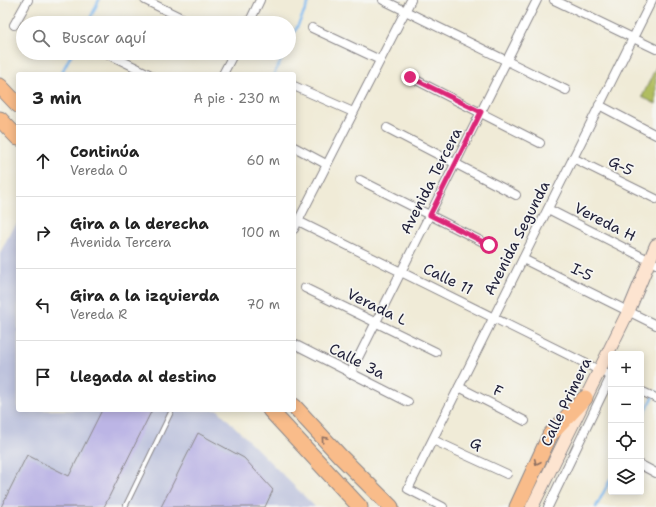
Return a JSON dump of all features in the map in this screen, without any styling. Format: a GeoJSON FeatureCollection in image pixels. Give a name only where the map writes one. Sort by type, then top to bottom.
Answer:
{"type":"FeatureCollection","features":[{"type":"Feature","properties":{"kind":"highway"},"geometry":{"type":"LineString","coordinates":[[0,86],[16,103]]}},
{"type":"Feature","properties":{"kind":"highway"},"geometry":{"type":"LineString","coordinates":[[0,119],[16,136]]}},
{"type":"Feature","properties":{"kind":"highway"},"geometry":{"type":"LineString","coordinates":[[517,507],[550,435],[586,398]]}},
{"type":"Feature","properties":{"kind":"highway"},"geometry":{"type":"LineString","coordinates":[[296,408],[340,456],[391,507]]}},
{"type":"Feature","properties":{"kind":"highway"},"geometry":{"type":"LineString","coordinates":[[271,412],[347,507]]}},
{"type":"Feature","properties":{"kind":"highway"},"geometry":{"type":"LineString","coordinates":[[271,412],[360,507]]}},
{"type":"Feature","properties":{"kind":"highway"},"geometry":{"type":"LineString","coordinates":[[340,456],[400,507]]}},
{"type":"Feature","properties":{"kind":"street"},"geometry":{"type":"LineString","coordinates":[[19,16],[28,0]]}},
{"type":"Feature","properties":{"kind":"street"},"geometry":{"type":"LineString","coordinates":[[145,0],[178,16]]}},
{"type":"Feature","properties":{"kind":"street"},"geometry":{"type":"LineString","coordinates":[[252,16],[260,0]]}},
{"type":"Feature","properties":{"kind":"street"},"geometry":{"type":"LineString","coordinates":[[383,0],[508,60],[566,90]]}},
{"type":"Feature","properties":{"kind":"street"},"geometry":{"type":"LineString","coordinates":[[296,220],[411,0]]}},
{"type":"Feature","properties":{"kind":"street","name":"Avenida Tercera"},"geometry":{"type":"LineString","coordinates":[[350,374],[538,0]]}},
{"type":"Feature","properties":{"kind":"street"},"geometry":{"type":"LineString","coordinates":[[554,0],[656,50]]}},
{"type":"Feature","properties":{"kind":"street","name":"Avenida Segunda"},"geometry":{"type":"LineString","coordinates":[[443,507],[408,489],[652,0]]}},
{"type":"Feature","properties":{"kind":"street"},"geometry":{"type":"LineString","coordinates":[[14,25],[16,21]]}},
{"type":"Feature","properties":{"kind":"street"},"geometry":{"type":"LineString","coordinates":[[312,28],[380,60]]}},
{"type":"Feature","properties":{"kind":"street"},"geometry":{"type":"LineString","coordinates":[[120,60],[145,72]]}},
{"type":"Feature","properties":{"kind":"street"},"geometry":{"type":"LineString","coordinates":[[224,72],[230,60]]}},
{"type":"Feature","properties":{"kind":"street"},"geometry":{"type":"LineString","coordinates":[[410,77],[540,143]]}},
{"type":"Feature","properties":{"kind":"street"},"geometry":{"type":"LineString","coordinates":[[296,87],[353,112]]}},
{"type":"Feature","properties":{"kind":"street"},"geometry":{"type":"LineString","coordinates":[[599,105],[656,135]]}},
{"type":"Feature","properties":{"kind":"street"},"geometry":{"type":"LineString","coordinates":[[388,128],[516,195]]}},
{"type":"Feature","properties":{"kind":"street"},"geometry":{"type":"LineString","coordinates":[[296,148],[326,164]]}},
{"type":"Feature","properties":{"kind":"street","name":"G-5"},"geometry":{"type":"LineString","coordinates":[[573,158],[656,199]]}},
{"type":"Feature","properties":{"kind":"street"},"geometry":{"type":"LineString","coordinates":[[360,180],[489,245]]}},
{"type":"Feature","properties":{"kind":"street","name":"Vereda H"},"geometry":{"type":"LineString","coordinates":[[548,209],[652,262]]}},
{"type":"Feature","properties":{"kind":"street","name":"Calle 11"},"geometry":{"type":"LineString","coordinates":[[296,220],[608,374]]}},
{"type":"Feature","properties":{"kind":"street","name":"Calle Primera"},"geometry":{"type":"LineString","coordinates":[[532,507],[652,262],[656,245]]}},
{"type":"Feature","properties":{"kind":"street","name":"I-5"},"geometry":{"type":"LineString","coordinates":[[523,259],[629,310],[656,325]]}},
{"type":"Feature","properties":{"kind":"street","name":"Verada L"},"geometry":{"type":"LineString","coordinates":[[305,288],[436,352]]}},
{"type":"Feature","properties":{"kind":"street","name":"Calle 3a"},"geometry":{"type":"LineString","coordinates":[[296,345],[350,374],[408,402]]}},
{"type":"Feature","properties":{"kind":"street","name":"Calle Primera"},"geometry":{"type":"LineString","coordinates":[[548,507],[608,382]]}},
{"type":"Feature","properties":{"kind":"street","name":"F"},"geometry":{"type":"LineString","coordinates":[[459,387],[525,421]]}},
{"type":"Feature","properties":{"kind":"street","name":"G"},"geometry":{"type":"LineString","coordinates":[[433,440],[507,474]]}},
{"type":"Feature","properties":{"kind":"street"},"geometry":{"type":"LineString","coordinates":[[644,466],[656,472]]}},
{"type":"Feature","properties":{"kind":"lane"},"geometry":{"type":"LineString","coordinates":[[125,507],[171,412]]}},
{"type":"Feature","properties":{"kind":"shaded area"},"geometry":{"type":"Polygon","coordinates":[[[16,225],[16,412],[220,412],[315,507],[0,507],[0,253],[12,229],[16,225]]]}},
{"type":"Feature","properties":{"kind":"green space"},"geometry":{"type":"Polygon","coordinates":[[[656,67],[656,104],[642,97],[656,67]]]}},
{"type":"Feature","properties":{"kind":"building"},"geometry":{"type":"Polygon","coordinates":[[[101,412],[151,412],[104,507],[1,507],[27,455],[69,476],[101,412]]]}},
{"type":"Feature","properties":{"kind":"building"},"geometry":{"type":"Polygon","coordinates":[[[198,433],[244,458],[273,490],[265,507],[161,507],[198,433]]]}},
{"type":"Feature","properties":{"kind":"waterway"},"geometry":{"type":"LineString","coordinates":[[91,16],[99,0]]}},
{"type":"Feature","properties":{"kind":"waterway"},"geometry":{"type":"LineString","coordinates":[[296,29],[310,0]]}},
{"type":"Feature","properties":{"kind":"waterway"},"geometry":{"type":"LineString","coordinates":[[62,72],[68,60]]}},
{"type":"Feature","properties":{"kind":"waterway"},"geometry":{"type":"LineString","coordinates":[[275,72],[281,60]]}},
{"type":"Feature","properties":{"kind":"waterway"},"geometry":{"type":"LineString","coordinates":[[644,414],[656,392]]}},
{"type":"Feature","properties":{"kind":"waterway"},"geometry":{"type":"LineString","coordinates":[[596,507],[608,484]]}},
{"type":"Feature","properties":{"kind":"route"},"geometry":{"type":"LineString","coordinates":[[410,77],[481,112],[430,215],[489,245]]}}]}
